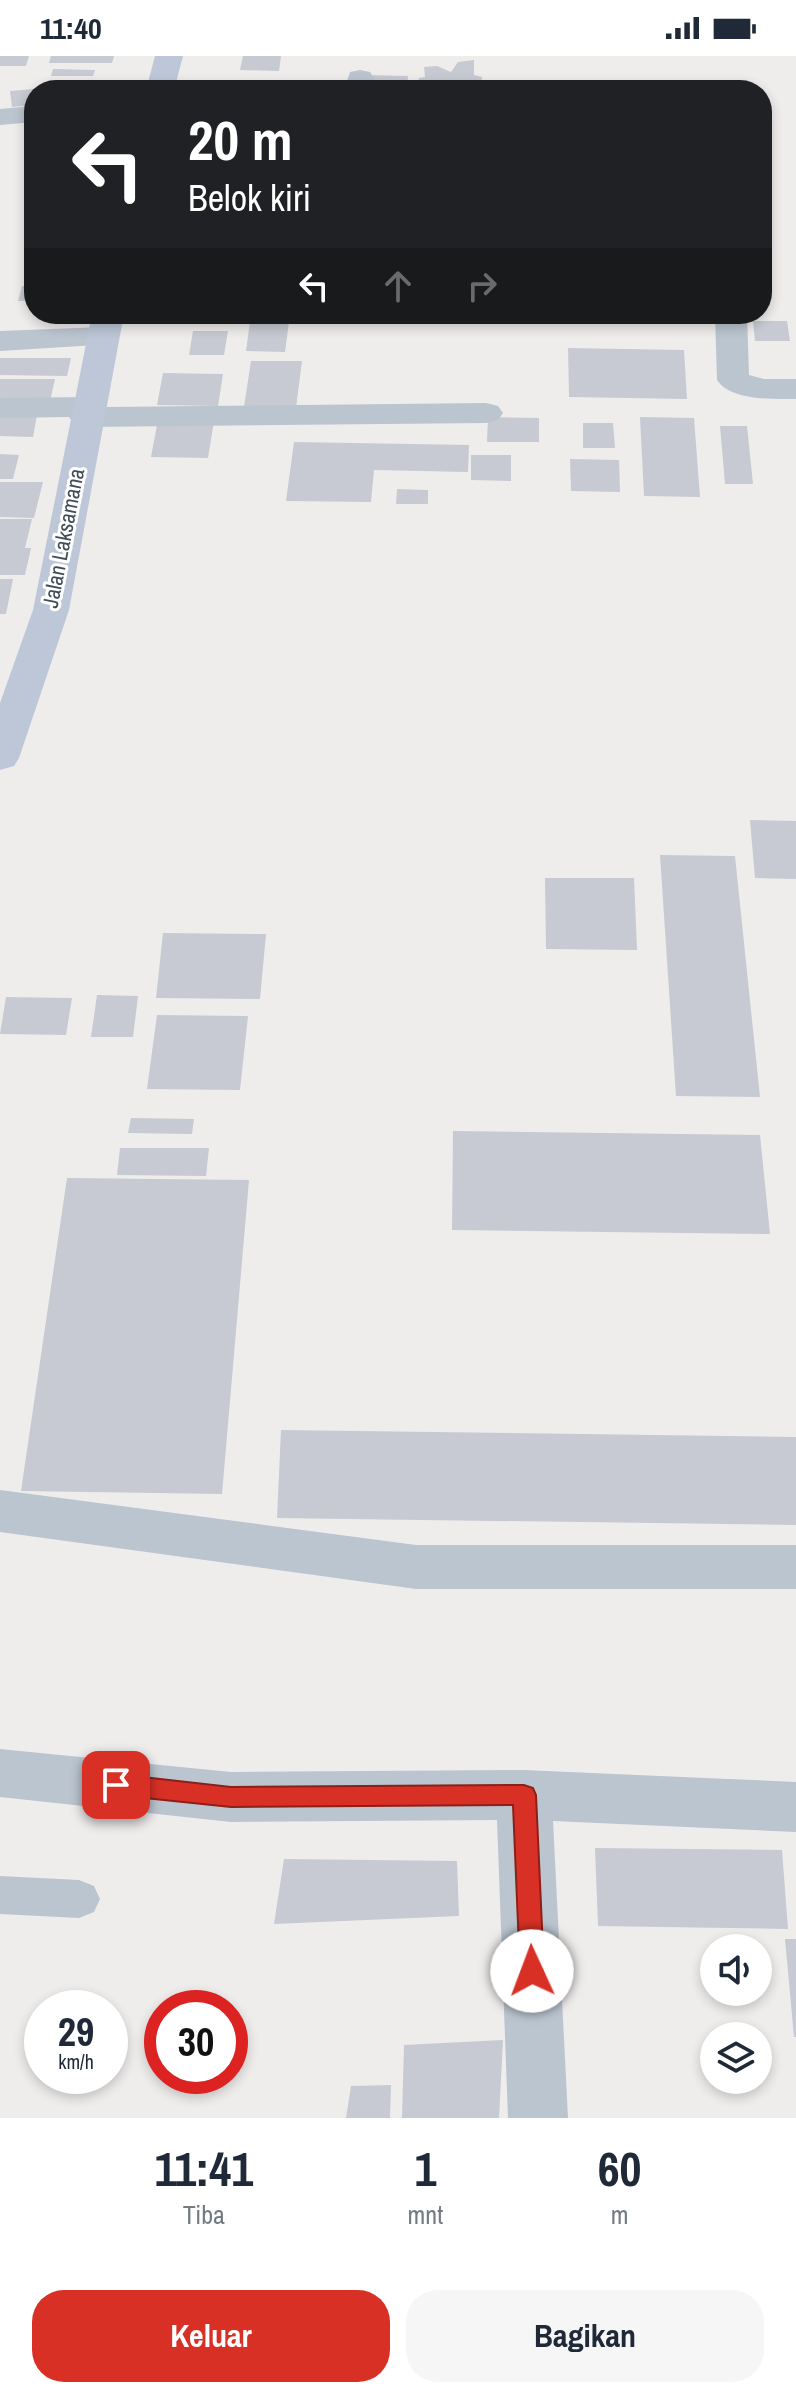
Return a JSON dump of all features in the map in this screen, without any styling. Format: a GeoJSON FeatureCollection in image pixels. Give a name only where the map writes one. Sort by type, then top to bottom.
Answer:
{"type":"FeatureCollection","features":[{"type":"Feature","properties":{"kind":"main road"},"geometry":{"type":"LineString","coordinates":[[163,80],[169,56]]}},
{"type":"Feature","properties":{"kind":"main road","name":"Jalan Laksamana"},"geometry":{"type":"LineString","coordinates":[[0,758],[51,610],[105,326]]}},
{"type":"Feature","properties":{"kind":"street"},"geometry":{"type":"LineString","coordinates":[[0,117],[24,115]]}},
{"type":"Feature","properties":{"kind":"street"},"geometry":{"type":"LineString","coordinates":[[731,324],[733,380],[762,389],[796,389]]}},
{"type":"Feature","properties":{"kind":"street"},"geometry":{"type":"LineString","coordinates":[[0,341],[105,326]]}},
{"type":"Feature","properties":{"kind":"street"},"geometry":{"type":"LineString","coordinates":[[0,408],[87,412],[486,413]]}},
{"type":"Feature","properties":{"kind":"street"},"geometry":{"type":"LineString","coordinates":[[0,1511],[416,1567],[796,1567]]}},
{"type":"Feature","properties":{"kind":"street"},"geometry":{"type":"LineString","coordinates":[[0,1773],[231,1797],[524,1795],[796,1807]]}},
{"type":"Feature","properties":{"kind":"street"},"geometry":{"type":"LineString","coordinates":[[524,1795],[538,2118]]}},
{"type":"Feature","properties":{"kind":"lane"},"geometry":{"type":"LineString","coordinates":[[0,1895],[79,1899]]}},
{"type":"Feature","properties":{"kind":"building"},"geometry":{"type":"Polygon","coordinates":[[[0,56],[29,56],[26,66],[0,66],[0,56]]]}},
{"type":"Feature","properties":{"kind":"building"},"geometry":{"type":"Polygon","coordinates":[[[51,56],[114,56],[112,63],[49,63],[51,56]]]}},
{"type":"Feature","properties":{"kind":"building"},"geometry":{"type":"Polygon","coordinates":[[[243,56],[281,56],[279,71],[240,70],[243,56]]]}},
{"type":"Feature","properties":{"kind":"building"},"geometry":{"type":"Polygon","coordinates":[[[474,60],[474,75],[482,77],[482,80],[419,80],[425,77],[424,67],[437,66],[451,72],[458,62],[474,60]]]}},
{"type":"Feature","properties":{"kind":"building"},"geometry":{"type":"Polygon","coordinates":[[[53,69],[95,70],[93,76],[51,76],[53,69]]]}},
{"type":"Feature","properties":{"kind":"building"},"geometry":{"type":"Polygon","coordinates":[[[362,75],[408,76],[408,80],[362,80],[362,75]]]}},
{"type":"Feature","properties":{"kind":"building"},"geometry":{"type":"Polygon","coordinates":[[[24,90],[24,106],[12,107],[10,91],[24,90]]]}},
{"type":"Feature","properties":{"kind":"building"},"geometry":{"type":"Polygon","coordinates":[[[22,286],[24,286],[24,301],[18,301],[22,286]]]}},
{"type":"Feature","properties":{"kind":"building"},"geometry":{"type":"Polygon","coordinates":[[[787,321],[790,341],[755,341],[753,324],[787,321]]]}},
{"type":"Feature","properties":{"kind":"building"},"geometry":{"type":"Polygon","coordinates":[[[250,324],[289,324],[285,352],[246,351],[250,324]]]}},
{"type":"Feature","properties":{"kind":"building"},"geometry":{"type":"Polygon","coordinates":[[[193,331],[228,331],[224,355],[189,355],[193,331]]]}},
{"type":"Feature","properties":{"kind":"building"},"geometry":{"type":"Polygon","coordinates":[[[568,348],[684,350],[687,399],[569,397],[568,348]]]}},
{"type":"Feature","properties":{"kind":"building"},"geometry":{"type":"Polygon","coordinates":[[[0,358],[71,358],[67,376],[0,375],[0,358]]]}},
{"type":"Feature","properties":{"kind":"building"},"geometry":{"type":"Polygon","coordinates":[[[251,361],[302,361],[296,408],[244,407],[251,361]]]}},
{"type":"Feature","properties":{"kind":"building"},"geometry":{"type":"Polygon","coordinates":[[[163,373],[223,374],[218,406],[157,405],[163,373]]]}},
{"type":"Feature","properties":{"kind":"building"},"geometry":{"type":"Polygon","coordinates":[[[0,379],[55,379],[50,401],[0,401],[0,379]]]}},
{"type":"Feature","properties":{"kind":"building"},"geometry":{"type":"Polygon","coordinates":[[[0,414],[37,415],[33,437],[0,436],[0,414]]]}},
{"type":"Feature","properties":{"kind":"building"},"geometry":{"type":"Polygon","coordinates":[[[488,417],[539,418],[539,442],[487,442],[488,417]]]}},
{"type":"Feature","properties":{"kind":"building"},"geometry":{"type":"Polygon","coordinates":[[[640,417],[694,418],[700,497],[644,496],[640,417]]]}},
{"type":"Feature","properties":{"kind":"building"},"geometry":{"type":"Polygon","coordinates":[[[158,420],[214,421],[208,458],[151,457],[158,420]]]}},
{"type":"Feature","properties":{"kind":"building"},"geometry":{"type":"Polygon","coordinates":[[[583,423],[613,423],[615,448],[583,448],[583,423]]]}},
{"type":"Feature","properties":{"kind":"building"},"geometry":{"type":"Polygon","coordinates":[[[720,426],[747,426],[753,484],[725,484],[720,426]]]}},
{"type":"Feature","properties":{"kind":"building"},"geometry":{"type":"Polygon","coordinates":[[[294,442],[469,445],[468,472],[374,470],[371,502],[286,501],[294,442]]]}},
{"type":"Feature","properties":{"kind":"building"},"geometry":{"type":"Polygon","coordinates":[[[0,454],[19,455],[13,479],[0,479],[0,454]]]}},
{"type":"Feature","properties":{"kind":"building"},"geometry":{"type":"Polygon","coordinates":[[[471,455],[511,455],[511,481],[471,480],[471,455]]]}},
{"type":"Feature","properties":{"kind":"building"},"geometry":{"type":"Polygon","coordinates":[[[570,459],[619,460],[620,492],[571,491],[570,459]]]}},
{"type":"Feature","properties":{"kind":"building"},"geometry":{"type":"Polygon","coordinates":[[[0,482],[43,482],[34,518],[0,517],[0,482]]]}},
{"type":"Feature","properties":{"kind":"building"},"geometry":{"type":"Polygon","coordinates":[[[397,489],[428,490],[428,504],[396,504],[397,489]]]}},
{"type":"Feature","properties":{"kind":"building"},"geometry":{"type":"Polygon","coordinates":[[[0,519],[32,519],[25,548],[31,548],[25,575],[0,575],[0,519]]]}},
{"type":"Feature","properties":{"kind":"building"},"geometry":{"type":"Polygon","coordinates":[[[0,579],[13,579],[6,614],[0,614],[0,579]]]}},
{"type":"Feature","properties":{"kind":"building"},"geometry":{"type":"Polygon","coordinates":[[[750,820],[796,821],[796,879],[755,878],[750,820]]]}},
{"type":"Feature","properties":{"kind":"building"},"geometry":{"type":"Polygon","coordinates":[[[660,855],[735,856],[760,1097],[676,1096],[660,855]]]}},
{"type":"Feature","properties":{"kind":"building"},"geometry":{"type":"Polygon","coordinates":[[[545,878],[634,878],[637,950],[546,949],[545,878]]]}},
{"type":"Feature","properties":{"kind":"building"},"geometry":{"type":"Polygon","coordinates":[[[163,933],[266,934],[260,999],[156,998],[163,933]]]}},
{"type":"Feature","properties":{"kind":"building"},"geometry":{"type":"Polygon","coordinates":[[[97,995],[138,996],[133,1037],[91,1037],[97,995]]]}},
{"type":"Feature","properties":{"kind":"building"},"geometry":{"type":"Polygon","coordinates":[[[6,997],[72,998],[66,1035],[0,1034],[6,997]]]}},
{"type":"Feature","properties":{"kind":"building"},"geometry":{"type":"Polygon","coordinates":[[[157,1015],[248,1016],[240,1090],[147,1089],[157,1015]]]}},
{"type":"Feature","properties":{"kind":"building"},"geometry":{"type":"Polygon","coordinates":[[[131,1118],[194,1119],[192,1134],[128,1133],[131,1118]]]}},
{"type":"Feature","properties":{"kind":"building"},"geometry":{"type":"Polygon","coordinates":[[[453,1131],[760,1135],[770,1234],[452,1230],[453,1131]]]}},
{"type":"Feature","properties":{"kind":"building"},"geometry":{"type":"Polygon","coordinates":[[[120,1148],[209,1148],[206,1176],[117,1175],[120,1148]]]}},
{"type":"Feature","properties":{"kind":"building"},"geometry":{"type":"Polygon","coordinates":[[[67,1178],[249,1180],[222,1494],[21,1491],[67,1178]]]}},
{"type":"Feature","properties":{"kind":"building"},"geometry":{"type":"Polygon","coordinates":[[[281,1430],[796,1437],[796,1525],[277,1518],[281,1430]]]}},
{"type":"Feature","properties":{"kind":"building"},"geometry":{"type":"Polygon","coordinates":[[[595,1848],[782,1850],[788,1929],[598,1926],[595,1848]]]}},
{"type":"Feature","properties":{"kind":"building"},"geometry":{"type":"Polygon","coordinates":[[[284,1859],[457,1861],[459,1916],[274,1924],[284,1859]]]}},
{"type":"Feature","properties":{"kind":"building"},"geometry":{"type":"Polygon","coordinates":[[[785,1939],[796,1939],[796,2037],[794,2037],[785,1939]]]}},
{"type":"Feature","properties":{"kind":"building"},"geometry":{"type":"Polygon","coordinates":[[[503,2040],[499,2118],[402,2118],[404,2045],[503,2040]]]}},
{"type":"Feature","properties":{"kind":"building"},"geometry":{"type":"Polygon","coordinates":[[[391,2085],[390,2118],[346,2118],[351,2086],[391,2085]]]}},
{"type":"Feature","properties":{"kind":"route"},"geometry":{"type":"LineString","coordinates":[[116,1785],[231,1797],[524,1795],[532,1971]]}}]}
